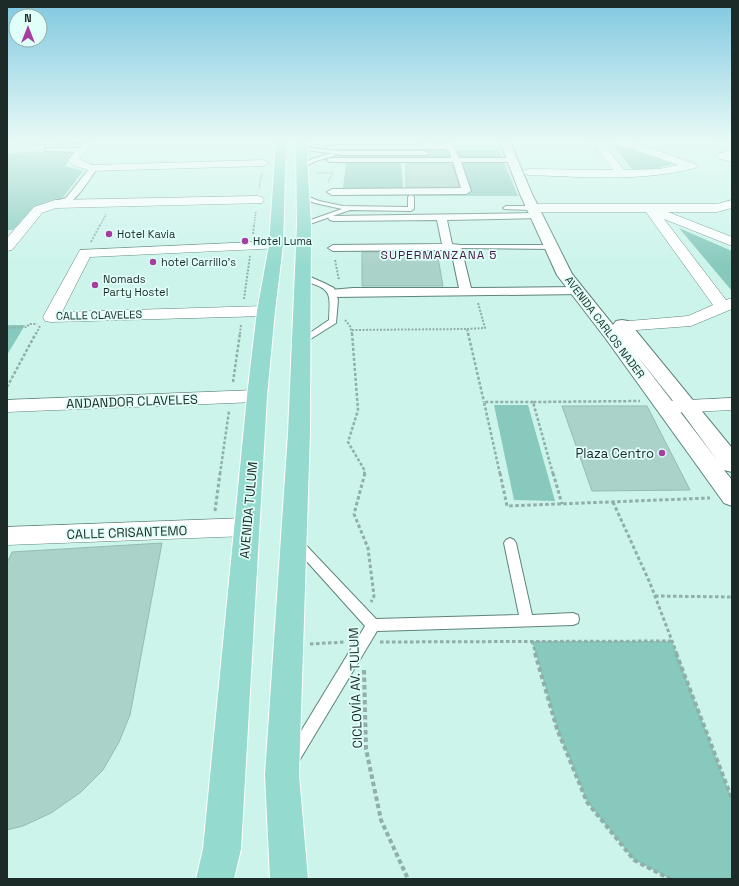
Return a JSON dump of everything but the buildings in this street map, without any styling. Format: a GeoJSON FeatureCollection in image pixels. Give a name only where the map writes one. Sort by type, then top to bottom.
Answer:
{"type":"FeatureCollection","features":[{"type":"Feature","properties":{"kind":"main road","name":"AVENIDA TULUM"},"geometry":{"type":"LineString","coordinates":[[215,879],[222,850],[257,396],[266,311],[276,245],[278,183]]}},
{"type":"Feature","properties":{"kind":"main road"},"geometry":{"type":"LineString","coordinates":[[289,879],[282,775],[301,343],[304,224],[304,197],[302,183]]}},
{"type":"Feature","properties":{"kind":"street"},"geometry":{"type":"LineString","coordinates":[[7,247],[12,236],[38,210],[69,200],[82,183]]}},
{"type":"Feature","properties":{"kind":"street"},"geometry":{"type":"LineString","coordinates":[[332,192],[466,191],[464,183]]}},
{"type":"Feature","properties":{"kind":"street","name":"AVENIDA CARLOS NADER"},"geometry":{"type":"LineString","coordinates":[[527,183],[574,260]]}},
{"type":"Feature","properties":{"kind":"street","name":"AVENIDA CARLOS NADER"},"geometry":{"type":"LineString","coordinates":[[531,183],[551,247],[565,274],[582,285],[622,326],[688,406],[732,464]]}},
{"type":"Feature","properties":{"kind":"street"},"geometry":{"type":"LineString","coordinates":[[333,218],[441,217],[535,197],[586,183]]}},
{"type":"Feature","properties":{"kind":"street"},"geometry":{"type":"LineString","coordinates":[[535,197],[650,209],[717,208],[732,204]]}},
{"type":"Feature","properties":{"kind":"street"},"geometry":{"type":"LineString","coordinates":[[55,204],[258,200]]}},
{"type":"Feature","properties":{"kind":"street"},"geometry":{"type":"LineString","coordinates":[[650,209],[732,242]]}},
{"type":"Feature","properties":{"kind":"street"},"geometry":{"type":"LineString","coordinates":[[622,326],[691,321],[727,305],[650,209]]}},
{"type":"Feature","properties":{"kind":"street"},"geometry":{"type":"LineString","coordinates":[[441,217],[470,292]]}},
{"type":"Feature","properties":{"kind":"street"},"geometry":{"type":"LineString","coordinates":[[85,253],[276,245]]}},
{"type":"Feature","properties":{"kind":"street"},"geometry":{"type":"LineString","coordinates":[[333,248],[452,248]]}},
{"type":"Feature","properties":{"kind":"street","name":"CALLE CLAVELES"},"geometry":{"type":"LineString","coordinates":[[85,253],[51,317],[266,311]]}},
{"type":"Feature","properties":{"kind":"street","name":"AVENIDA CARLOS NADER"},"geometry":{"type":"LineString","coordinates":[[582,285],[663,404],[732,497]]}},
{"type":"Feature","properties":{"kind":"street"},"geometry":{"type":"LineString","coordinates":[[334,294],[351,292],[470,292],[582,285]]}},
{"type":"Feature","properties":{"kind":"street","name":"ANDANDOR CLAVELES"},"geometry":{"type":"LineString","coordinates":[[7,406],[257,396]]}},
{"type":"Feature","properties":{"kind":"street"},"geometry":{"type":"LineString","coordinates":[[663,404],[688,406],[732,404]]}},
{"type":"Feature","properties":{"kind":"street","name":"CALLE CRISANTEMO"},"geometry":{"type":"LineString","coordinates":[[7,536],[247,527]]}},
{"type":"Feature","properties":{"kind":"lane"},"geometry":{"type":"LineString","coordinates":[[304,197],[348,210],[411,209],[411,198]]}},
{"type":"Feature","properties":{"kind":"lane"},"geometry":{"type":"LineString","coordinates":[[506,208],[535,197]]}},
{"type":"Feature","properties":{"kind":"lane"},"geometry":{"type":"LineString","coordinates":[[304,224],[348,210]]}},
{"type":"Feature","properties":{"kind":"lane"},"geometry":{"type":"LineString","coordinates":[[452,248],[551,247]]}},
{"type":"Feature","properties":{"kind":"lane"},"geometry":{"type":"LineString","coordinates":[[301,343],[333,321],[334,294],[330,288],[303,277]]}},
{"type":"Feature","properties":{"kind":"lane"},"geometry":{"type":"LineString","coordinates":[[293,538],[362,616],[373,625],[573,619]]}},
{"type":"Feature","properties":{"kind":"lane"},"geometry":{"type":"LineString","coordinates":[[510,543],[527,620]]}},
{"type":"Feature","properties":{"kind":"lane"},"geometry":{"type":"LineString","coordinates":[[282,775],[373,625]]}},
{"type":"Feature","properties":{"kind":"path"},"geometry":{"type":"LineString","coordinates":[[212,529],[260,183]]}},
{"type":"Feature","properties":{"kind":"path"},"geometry":{"type":"LineString","coordinates":[[327,183],[327,205]]}},
{"type":"Feature","properties":{"kind":"path"},"geometry":{"type":"LineString","coordinates":[[85,253],[112,203]]}},
{"type":"Feature","properties":{"kind":"path"},"geometry":{"type":"LineString","coordinates":[[333,248],[338,280],[348,287],[351,292],[352,299],[341,306],[340,314],[352,330],[485,328],[470,292]]}},
{"type":"Feature","properties":{"kind":"path"},"geometry":{"type":"LineString","coordinates":[[7,328],[27,327],[29,324],[41,323],[7,387]]}},
{"type":"Feature","properties":{"kind":"path"},"geometry":{"type":"LineString","coordinates":[[467,329],[507,506],[732,497]]}},
{"type":"Feature","properties":{"kind":"path","name":"CICLOVÍA AV. TULUM"},"geometry":{"type":"LineString","coordinates":[[352,330],[358,410],[348,442],[365,471],[354,514],[368,548],[374,596],[362,616]]}},
{"type":"Feature","properties":{"kind":"path"},"geometry":{"type":"LineString","coordinates":[[484,402],[663,404]]}},
{"type":"Feature","properties":{"kind":"path"},"geometry":{"type":"LineString","coordinates":[[533,402],[562,504]]}},
{"type":"Feature","properties":{"kind":"path"},"geometry":{"type":"LineString","coordinates":[[613,502],[655,596],[732,799]]}},
{"type":"Feature","properties":{"kind":"path"},"geometry":{"type":"LineString","coordinates":[[655,596],[732,597]]}},
{"type":"Feature","properties":{"kind":"path"},"geometry":{"type":"LineString","coordinates":[[532,641],[557,729],[587,802],[634,860],[670,879]]}},
{"type":"Feature","properties":{"kind":"path"},"geometry":{"type":"LineString","coordinates":[[288,644],[363,642],[672,641]]}},
{"type":"Feature","properties":{"kind":"path","name":"CICLOVÍA AV. TULUM"},"geometry":{"type":"LineString","coordinates":[[363,642],[366,749],[381,820],[408,879]]}},
{"type":"Feature","properties":{"kind":"green space"},"geometry":{"type":"Polygon","coordinates":[[[7,183],[74,183],[61,200],[33,208],[13,230],[7,230],[7,183]]]}},
{"type":"Feature","properties":{"kind":"green space"},"geometry":{"type":"Polygon","coordinates":[[[344,183],[403,183],[403,188],[343,188],[344,183]]]}},
{"type":"Feature","properties":{"kind":"green space"},"geometry":{"type":"Polygon","coordinates":[[[466,183],[513,183],[518,196],[339,196],[339,189],[468,189],[466,183]]]}},
{"type":"Feature","properties":{"kind":"green space"},"geometry":{"type":"Polygon","coordinates":[[[679,228],[732,251],[732,291],[679,228]]]}},
{"type":"Feature","properties":{"kind":"green space"},"geometry":{"type":"Polygon","coordinates":[[[7,325],[25,325],[7,355],[7,325]]]}},
{"type":"Feature","properties":{"kind":"green space"},"geometry":{"type":"Polygon","coordinates":[[[494,405],[528,405],[555,501],[514,500],[494,405]]]}},
{"type":"Feature","properties":{"kind":"green space"},"geometry":{"type":"Polygon","coordinates":[[[532,641],[672,641],[732,799],[732,879],[670,879],[634,860],[587,802],[557,729],[532,641]]]}},
{"type":"Feature","properties":{"kind":"place","name":"Hotel Kavia"},"geometry":{"type":"Point","coordinates":[109,234]}},
{"type":"Feature","properties":{"kind":"place","name":"Hotel Luma"},"geometry":{"type":"Point","coordinates":[245,241]}},
{"type":"Feature","properties":{"kind":"place","name":"hotel Carrillo's"},"geometry":{"type":"Point","coordinates":[153,262]}},
{"type":"Feature","properties":{"kind":"place","name":"Nomads Party Hostel"},"geometry":{"type":"Point","coordinates":[95,285]}},
{"type":"Feature","properties":{"kind":"place","name":"Plaza Centro"},"geometry":{"type":"Point","coordinates":[662,453]}},
{"type":"Feature","properties":{"kind":"district","name":"SUPERMANZANA 5"},"geometry":{"type":"Point","coordinates":[439,255]}}]}
